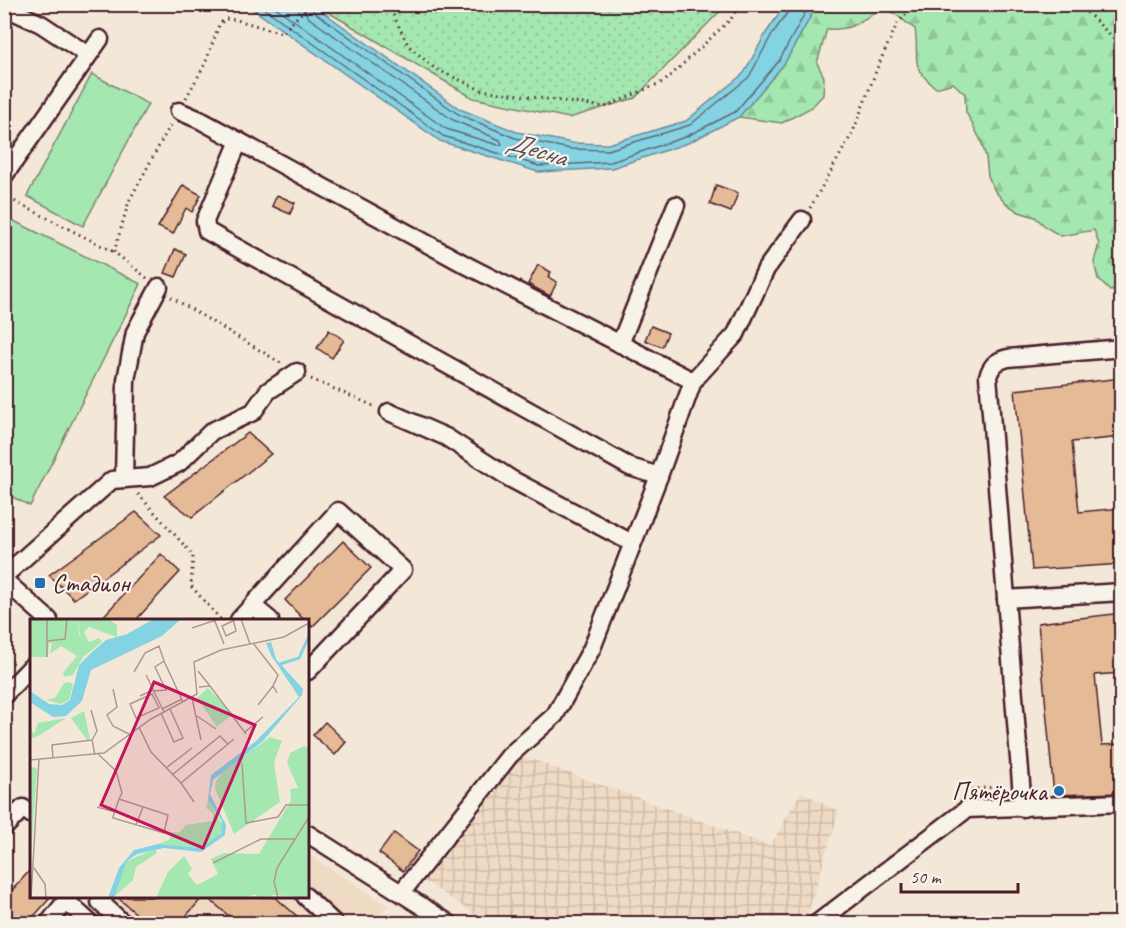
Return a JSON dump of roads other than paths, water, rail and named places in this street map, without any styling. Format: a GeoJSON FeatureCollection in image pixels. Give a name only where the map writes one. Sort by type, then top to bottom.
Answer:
{"type":"FeatureCollection","features":[{"type":"Feature","properties":{"kind":"street"},"geometry":{"type":"LineString","coordinates":[[4,7],[41,24],[88,56]]}},
{"type":"Feature","properties":{"kind":"street"},"geometry":{"type":"LineString","coordinates":[[4,176],[100,39]]}},
{"type":"Feature","properties":{"kind":"street"},"geometry":{"type":"LineString","coordinates":[[179,111],[200,120],[468,266],[693,381]]}},
{"type":"Feature","properties":{"kind":"street"},"geometry":{"type":"LineString","coordinates":[[239,141],[205,221],[207,231],[630,467],[659,476]]}},
{"type":"Feature","properties":{"kind":"street"},"geometry":{"type":"LineString","coordinates":[[620,344],[676,205]]}},
{"type":"Feature","properties":{"kind":"street"},"geometry":{"type":"LineString","coordinates":[[402,892],[510,755],[555,716],[592,648],[659,476],[693,381],[736,334],[766,269],[802,220]]}},
{"type":"Feature","properties":{"kind":"street"},"geometry":{"type":"LineString","coordinates":[[124,479],[126,380],[135,332],[159,287]]}},
{"type":"Feature","properties":{"kind":"street"},"geometry":{"type":"LineString","coordinates":[[1023,808],[988,376],[991,367],[998,361],[1008,358],[1122,348]]}},
{"type":"Feature","properties":{"kind":"street"},"geometry":{"type":"LineString","coordinates":[[48,619],[4,578],[112,480],[150,477],[179,463],[212,430],[253,412],[268,391],[297,372]]}},
{"type":"Feature","properties":{"kind":"street"},"geometry":{"type":"LineString","coordinates":[[389,412],[446,437],[511,479],[632,543]]}},
{"type":"Feature","properties":{"kind":"street"},"geometry":{"type":"LineString","coordinates":[[241,619],[338,511],[403,570],[310,662]]}},
{"type":"Feature","properties":{"kind":"street"},"geometry":{"type":"LineString","coordinates":[[1006,599],[1122,592]]}},
{"type":"Feature","properties":{"kind":"street"},"geometry":{"type":"LineString","coordinates":[[253,606],[268,619]]}},
{"type":"Feature","properties":{"kind":"street"},"geometry":{"type":"LineString","coordinates":[[4,695],[30,668]]}},
{"type":"Feature","properties":{"kind":"street"},"geometry":{"type":"LineString","coordinates":[[816,924],[967,809],[1122,803]]}},
{"type":"Feature","properties":{"kind":"street"},"geometry":{"type":"LineString","coordinates":[[4,828],[23,808],[30,814]]}},
{"type":"Feature","properties":{"kind":"street"},"geometry":{"type":"LineString","coordinates":[[309,835],[450,924]]}},
{"type":"Feature","properties":{"kind":"street"},"geometry":{"type":"LineString","coordinates":[[48,924],[68,898],[91,924]]}},
{"type":"Feature","properties":{"kind":"street"},"geometry":{"type":"LineString","coordinates":[[104,898],[100,902],[124,924]]}},
{"type":"Feature","properties":{"kind":"street"},"geometry":{"type":"LineString","coordinates":[[306,898],[335,924]]}},
{"type":"Feature","properties":{"kind":"water","name":"Десна"},"geometry":{"type":"Polygon","coordinates":[[[247,5],[313,5],[460,109],[517,132],[572,143],[608,144],[686,121],[744,73],[766,33],[785,5],[817,5],[784,64],[739,117],[688,143],[612,168],[538,172],[440,141],[247,5]]]}},
{"type":"Feature","properties":{"kind":"place","name":"Стадион"},"geometry":{"type":"Point","coordinates":[40,583]}},
{"type":"Feature","properties":{"kind":"place","name":"Пятёрочка"},"geometry":{"type":"Point","coordinates":[1059,791]}}]}
